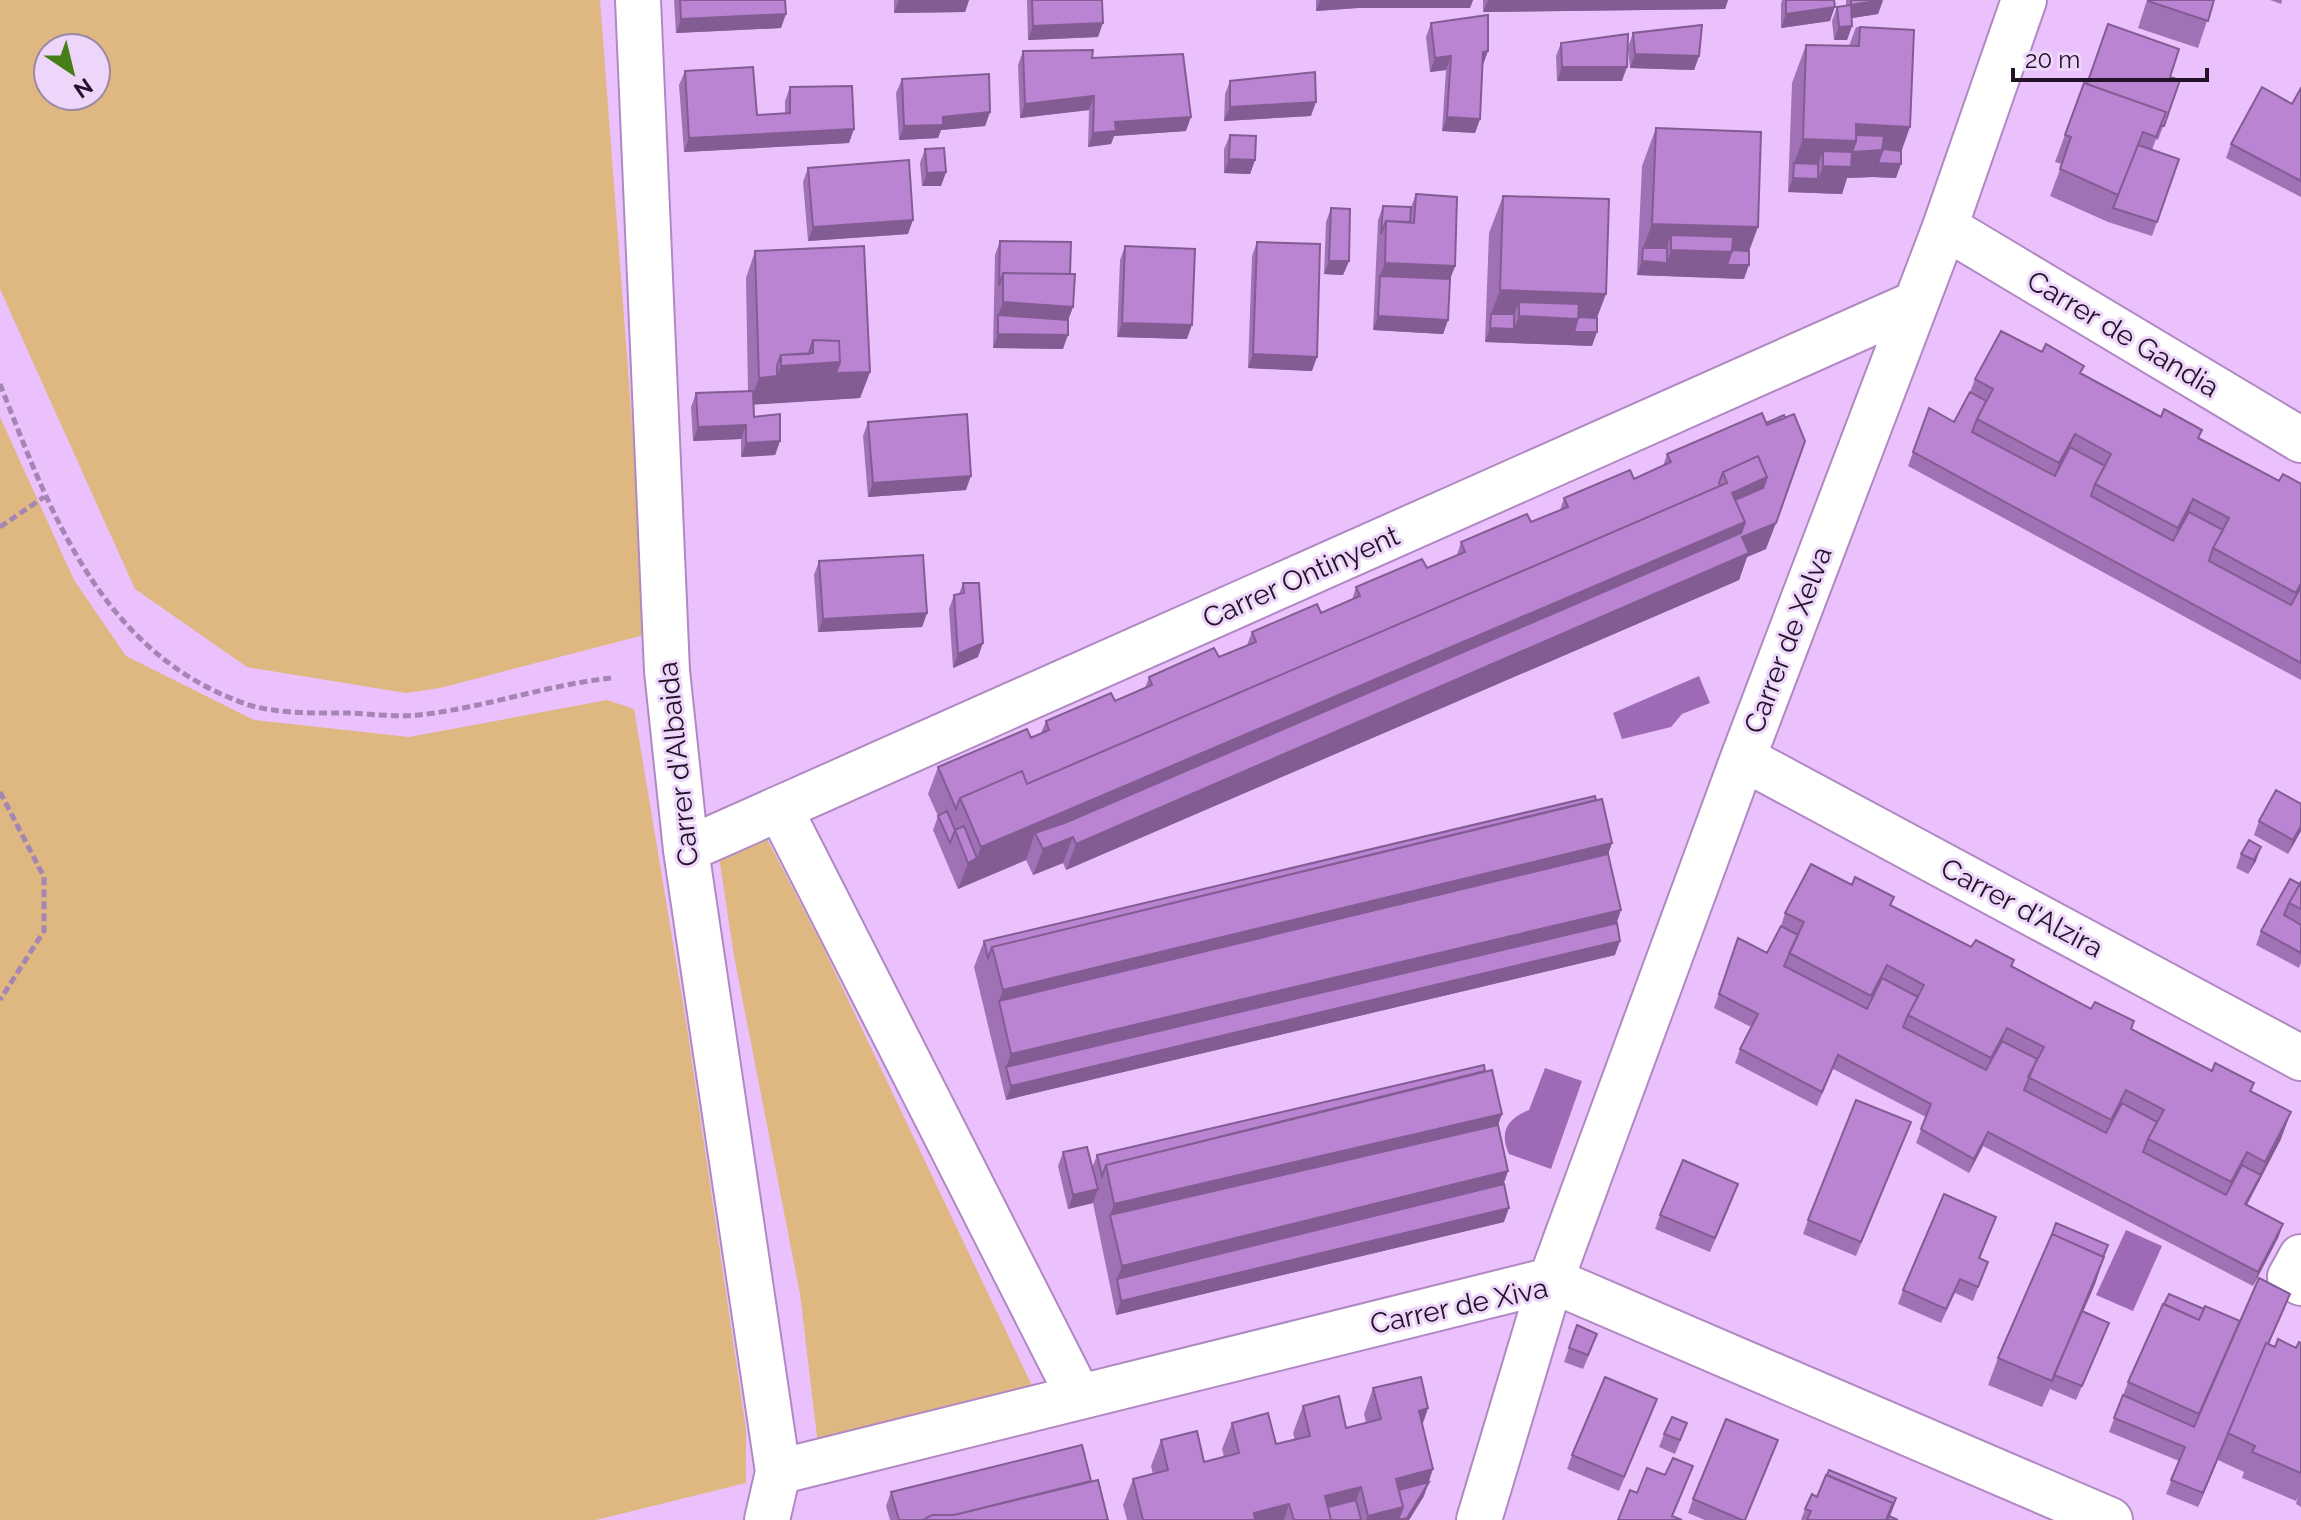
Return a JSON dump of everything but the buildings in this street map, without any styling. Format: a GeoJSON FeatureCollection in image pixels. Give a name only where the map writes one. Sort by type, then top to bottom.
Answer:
{"type":"FeatureCollection","features":[{"type":"Feature","properties":{"kind":"street","name":"Carrer d'Albaida"},"geometry":{"type":"LineString","coordinates":[[638,0],[667,671],[686,850],[778,1472],[767,1520]]}},
{"type":"Feature","properties":{"kind":"street","name":"Carrer de Xelva"},"geometry":{"type":"LineString","coordinates":[[1479,1520],[1551,1280],[1743,758],[1945,227],[2024,0]]}},
{"type":"Feature","properties":{"kind":"street","name":"Carrer de Gandia"},"geometry":{"type":"LineString","coordinates":[[1945,227],[2301,440]]}},
{"type":"Feature","properties":{"kind":"street","name":"Carrer Ontinyent"},"geometry":{"type":"LineString","coordinates":[[686,850],[1916,303]]}},
{"type":"Feature","properties":{"kind":"street","name":"Carrer d'Alzira"},"geometry":{"type":"LineString","coordinates":[[1743,758],[2301,1058]]}},
{"type":"Feature","properties":{"kind":"street"},"geometry":{"type":"LineString","coordinates":[[780,809],[1079,1397]]}},
{"type":"Feature","properties":{"kind":"street"},"geometry":{"type":"LineString","coordinates":[[2301,1257],[2290,1277],[2301,1283]]}},
{"type":"Feature","properties":{"kind":"street","name":"Carrer de Xiva"},"geometry":{"type":"LineString","coordinates":[[778,1472],[1551,1280],[2110,1520]]}},
{"type":"Feature","properties":{"kind":"path"},"geometry":{"type":"LineString","coordinates":[[0,384],[44,497],[92,585],[130,628],[184,674],[247,704],[318,713],[425,715],[557,684],[667,671]]}},
{"type":"Feature","properties":{"kind":"path"},"geometry":{"type":"LineString","coordinates":[[0,527],[44,497]]}},
{"type":"Feature","properties":{"kind":"path"},"geometry":{"type":"LineString","coordinates":[[0,792],[44,877],[44,931],[0,1000]]}},
{"type":"Feature","properties":{"kind":"shaded area"},"geometry":{"type":"Polygon","coordinates":[[[0,0],[600,0],[648,634],[440,688],[406,693],[247,667],[135,589],[0,289],[0,0]]]}},
{"type":"Feature","properties":{"kind":"shaded area"},"geometry":{"type":"Polygon","coordinates":[[[0,417],[74,580],[126,656],[254,720],[409,737],[607,700],[634,709],[686,1021],[746,1429],[746,1483],[596,1520],[0,1520],[0,417]]]}},
{"type":"Feature","properties":{"kind":"shaded area"},"geometry":{"type":"Polygon","coordinates":[[[1699,676],[1710,703],[1682,714],[1671,727],[1622,739],[1613,713],[1699,676]]]}},
{"type":"Feature","properties":{"kind":"shaded area"},"geometry":{"type":"Polygon","coordinates":[[[765,835],[821,943],[1035,1392],[818,1445],[800,1294],[734,956],[718,850],[765,835]]]}},
{"type":"Feature","properties":{"kind":"shaded area"},"geometry":{"type":"Polygon","coordinates":[[[1545,1068],[1582,1081],[1551,1169],[1509,1154],[1505,1139],[1510,1122],[1529,1110],[1545,1068]]]}},
{"type":"Feature","properties":{"kind":"shaded area"},"geometry":{"type":"Polygon","coordinates":[[[2126,1230],[2162,1246],[2133,1311],[2096,1295],[2126,1230]]]}}]}
